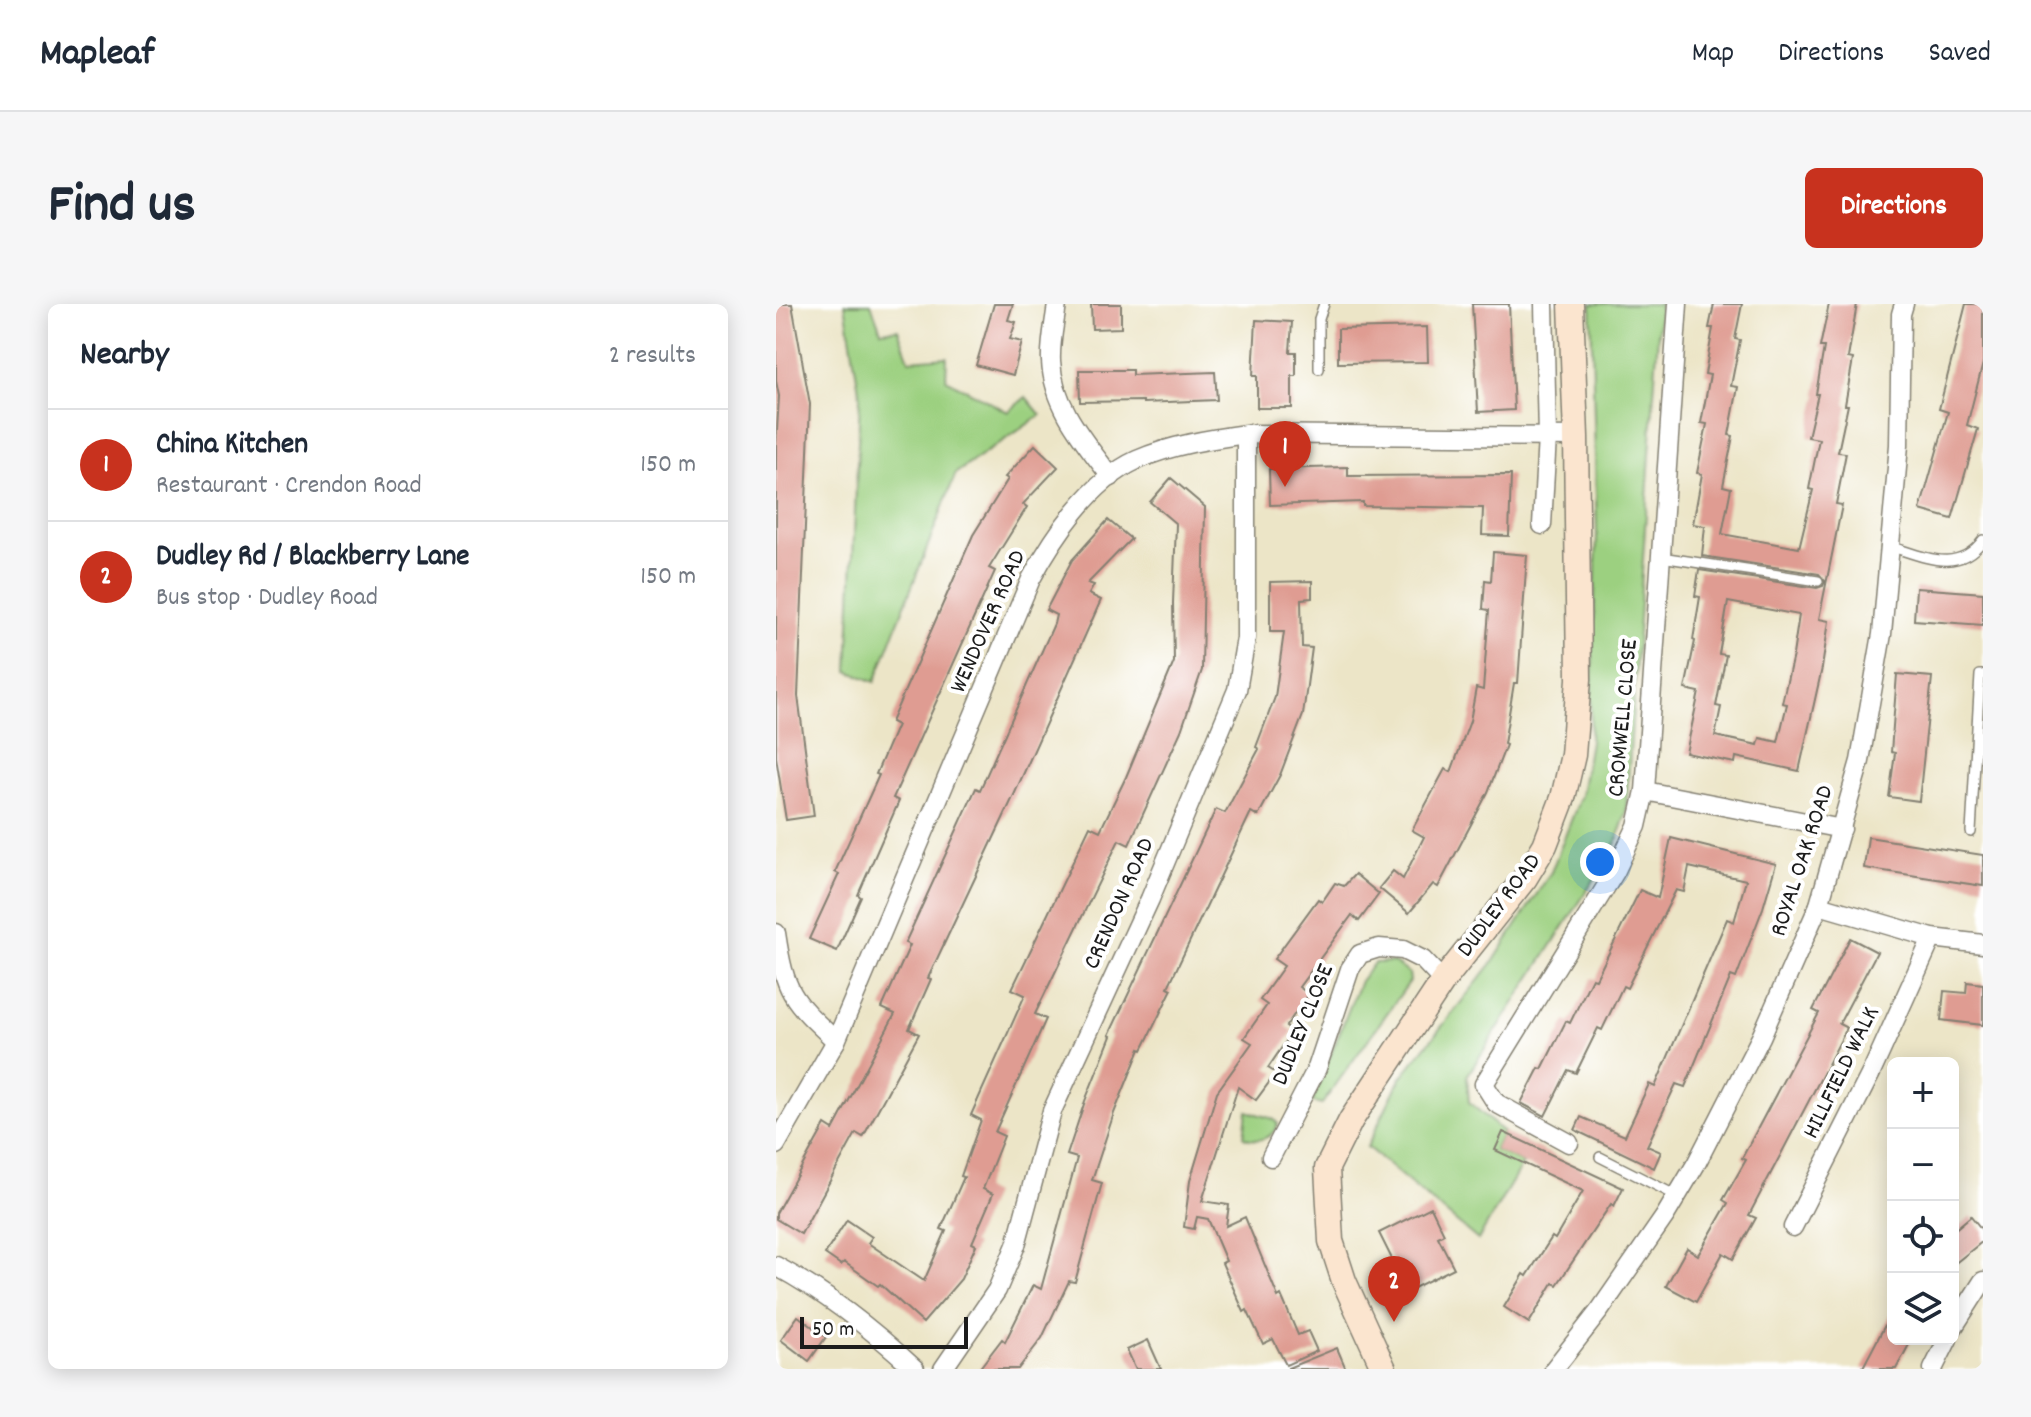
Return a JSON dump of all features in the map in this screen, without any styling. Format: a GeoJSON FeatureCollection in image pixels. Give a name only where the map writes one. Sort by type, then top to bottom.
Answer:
{"type":"FeatureCollection","features":[{"type":"Feature","properties":{"kind":"main road","name":"DUDLEY ROAD"},"geometry":{"type":"LineString","coordinates":[[1384,1369],[1344,1281],[1331,1241],[1327,1168],[1351,1120],[1443,981],[1525,878],[1545,845],[1563,798],[1573,755],[1579,679],[1571,304]]}},
{"type":"Feature","properties":{"kind":"street"},"geometry":{"type":"LineString","coordinates":[[1057,304],[1051,361],[1058,395],[1074,428],[1111,477]]}},
{"type":"Feature","properties":{"kind":"street"},"geometry":{"type":"LineString","coordinates":[[1542,525],[1547,437],[1544,304]]}},
{"type":"Feature","properties":{"kind":"street","name":"CROMWELL CLOSE"},"geometry":{"type":"LineString","coordinates":[[1569,1143],[1496,1103],[1484,1084],[1615,872],[1637,826],[1645,791],[1678,304]]}},
{"type":"Feature","properties":{"kind":"street","name":"ROYAL OAK ROAD"},"geometry":{"type":"LineString","coordinates":[[1554,1369],[1600,1310],[1677,1196],[1761,1037],[1819,905],[1860,761],[1882,634],[1899,445],[1901,314],[1904,304]]}},
{"type":"Feature","properties":{"kind":"street","name":"WENDOVER ROAD"},"geometry":{"type":"LineString","coordinates":[[776,1145],[836,1041],[1031,579],[1075,512],[1111,477],[1137,460],[1203,440],[1246,434],[1576,437]]}},
{"type":"Feature","properties":{"kind":"street","name":"CRENDON ROAD"},"geometry":{"type":"LineString","coordinates":[[943,1369],[997,1290],[1012,1257],[1052,1111],[1150,899],[1237,690],[1246,638],[1246,434]]}},
{"type":"Feature","properties":{"kind":"street"},"geometry":{"type":"LineString","coordinates":[[1645,791],[1842,829]]}},
{"type":"Feature","properties":{"kind":"street"},"geometry":{"type":"LineString","coordinates":[[1819,905],[1932,938],[1983,944]]}},
{"type":"Feature","properties":{"kind":"street"},"geometry":{"type":"LineString","coordinates":[[776,933],[781,970],[791,995],[836,1041]]}},
{"type":"Feature","properties":{"kind":"street","name":"HILLFIELD WALK"},"geometry":{"type":"LineString","coordinates":[[1793,1227],[1871,1073],[1932,938]]}},
{"type":"Feature","properties":{"kind":"street","name":"DUDLEY CLOSE"},"geometry":{"type":"LineString","coordinates":[[1271,1157],[1317,1068],[1350,969],[1360,954],[1379,948],[1403,950],[1423,960],[1443,981]]}},
{"type":"Feature","properties":{"kind":"street"},"geometry":{"type":"LineString","coordinates":[[776,1266],[814,1286],[873,1330],[915,1369]]}},
{"type":"Feature","properties":{"kind":"street"},"geometry":{"type":"LineString","coordinates":[[1959,1319],[1983,1281]]}},
{"type":"Feature","properties":{"kind":"street"},"geometry":{"type":"LineString","coordinates":[[1933,1369],[1945,1345]]}},
{"type":"Feature","properties":{"kind":"lane"},"geometry":{"type":"LineString","coordinates":[[1319,369],[1319,319],[1324,304]]}},
{"type":"Feature","properties":{"kind":"lane"},"geometry":{"type":"LineString","coordinates":[[1892,547],[1939,561],[1964,558],[1975,551],[1983,540]]}},
{"type":"Feature","properties":{"kind":"lane"},"geometry":{"type":"LineString","coordinates":[[1661,557],[1818,581]]}},
{"type":"Feature","properties":{"kind":"lane"},"geometry":{"type":"LineString","coordinates":[[1971,832],[1980,675],[1983,675]]}},
{"type":"Feature","properties":{"kind":"lane"},"geometry":{"type":"LineString","coordinates":[[1600,1157],[1677,1196]]}},
{"type":"Feature","properties":{"kind":"green space"},"geometry":{"type":"Polygon","coordinates":[[[845,304],[871,304],[881,331],[898,329],[909,360],[947,357],[946,379],[1008,412],[1026,397],[1041,415],[956,473],[875,682],[848,671],[860,397],[845,304]]]}},
{"type":"Feature","properties":{"kind":"green space"},"geometry":{"type":"Polygon","coordinates":[[[1591,304],[1660,304],[1626,813],[1614,849],[1467,1076],[1469,1102],[1503,1132],[1495,1150],[1523,1163],[1478,1240],[1367,1147],[1400,1079],[1493,962],[1551,872],[1581,795],[1590,741],[1597,535],[1591,304]]]}},
{"type":"Feature","properties":{"kind":"green space"},"geometry":{"type":"Polygon","coordinates":[[[1393,962],[1409,973],[1410,981],[1322,1104],[1312,1102],[1360,981],[1374,963],[1393,962]]]}},
{"type":"Feature","properties":{"kind":"green space"},"geometry":{"type":"Polygon","coordinates":[[[1247,1111],[1273,1119],[1278,1124],[1276,1129],[1264,1138],[1254,1140],[1244,1137],[1247,1111]]]}},
{"type":"Feature","properties":{"kind":"building"},"geometry":{"type":"Polygon","coordinates":[[[776,304],[792,304],[810,404],[798,696],[814,816],[786,820],[776,757],[776,448],[779,396],[776,381],[776,304]]]}},
{"type":"Feature","properties":{"kind":"building"},"geometry":{"type":"Polygon","coordinates":[[[994,304],[1013,304],[1008,320],[1016,322],[1010,339],[1022,342],[1013,375],[976,365],[994,304]]]}},
{"type":"Feature","properties":{"kind":"building"},"geometry":{"type":"Polygon","coordinates":[[[1091,304],[1121,304],[1121,328],[1092,329],[1091,304]]]}},
{"type":"Feature","properties":{"kind":"building"},"geometry":{"type":"Polygon","coordinates":[[[1472,304],[1509,304],[1514,410],[1478,412],[1472,304]]]}},
{"type":"Feature","properties":{"kind":"building"},"geometry":{"type":"Polygon","coordinates":[[[1714,304],[1742,304],[1735,339],[1740,340],[1731,386],[1738,387],[1729,435],[1733,436],[1723,486],[1731,488],[1722,534],[1799,548],[1813,490],[1809,489],[1819,439],[1808,437],[1818,394],[1824,347],[1820,347],[1829,304],[1857,304],[1848,358],[1853,359],[1845,405],[1848,405],[1838,452],[1846,453],[1836,504],[1842,505],[1819,619],[1829,621],[1799,771],[1736,757],[1735,763],[1686,753],[1699,692],[1685,689],[1695,641],[1700,597],[1695,596],[1699,570],[1817,588],[1823,586],[1825,581],[1819,574],[1702,556],[1705,526],[1693,524],[1702,474],[1697,473],[1707,424],[1701,423],[1710,375],[1705,374],[1713,328],[1709,328],[1714,304]],[[1728,602],[1719,654],[1726,655],[1716,706],[1721,707],[1715,736],[1758,745],[1760,738],[1778,742],[1787,704],[1782,703],[1799,615],[1728,602]]]}},
{"type":"Feature","properties":{"kind":"building"},"geometry":{"type":"Polygon","coordinates":[[[1966,304],[1983,304],[1983,363],[1967,425],[1978,429],[1952,519],[1920,510],[1948,412],[1939,409],[1966,304]]]}},
{"type":"Feature","properties":{"kind":"building"},"geometry":{"type":"Polygon","coordinates":[[[1256,320],[1292,322],[1290,352],[1296,352],[1296,376],[1292,376],[1292,408],[1257,408],[1257,376],[1253,376],[1256,320]]]}},
{"type":"Feature","properties":{"kind":"building"},"geometry":{"type":"Polygon","coordinates":[[[1427,327],[1428,362],[1338,363],[1338,329],[1427,327]]]}},
{"type":"Feature","properties":{"kind":"building"},"geometry":{"type":"Polygon","coordinates":[[[1079,370],[1132,370],[1132,375],[1215,372],[1217,400],[1080,402],[1079,370]]]}},
{"type":"Feature","properties":{"kind":"building"},"geometry":{"type":"Polygon","coordinates":[[[1035,445],[1058,467],[1023,504],[1027,507],[989,568],[995,571],[893,798],[899,801],[837,951],[809,939],[879,775],[876,774],[897,725],[891,722],[973,535],[1008,479],[1005,477],[1035,445]]]}},
{"type":"Feature","properties":{"kind":"building"},"geometry":{"type":"Polygon","coordinates":[[[1348,467],[1348,476],[1511,475],[1509,536],[1482,535],[1483,508],[1363,506],[1363,502],[1270,505],[1269,469],[1348,467]]]}},
{"type":"Feature","properties":{"kind":"building"},"geometry":{"type":"Polygon","coordinates":[[[1171,478],[1205,507],[1202,670],[1181,731],[1129,845],[1119,840],[1035,1014],[1046,1019],[995,1132],[1004,1136],[983,1189],[993,1194],[972,1243],[976,1245],[961,1279],[923,1323],[880,1284],[878,1286],[844,1262],[841,1265],[825,1254],[847,1220],[872,1237],[868,1243],[924,1281],[946,1231],[941,1229],[964,1177],[961,1176],[981,1120],[971,1115],[1025,995],[1012,989],[1090,826],[1100,831],[1174,662],[1176,524],[1150,502],[1171,478]]]}},
{"type":"Feature","properties":{"kind":"building"},"geometry":{"type":"Polygon","coordinates":[[[1108,520],[1131,539],[1088,583],[1094,585],[1089,594],[1101,600],[928,978],[931,979],[909,1029],[919,1034],[863,1137],[856,1133],[801,1234],[776,1219],[776,1213],[825,1125],[833,1130],[895,1014],[882,1008],[910,945],[905,943],[976,788],[980,790],[1054,624],[1056,615],[1046,610],[1072,560],[1108,520]]]}},
{"type":"Feature","properties":{"kind":"building"},"geometry":{"type":"Polygon","coordinates":[[[1493,552],[1527,555],[1518,683],[1514,683],[1506,745],[1488,792],[1438,887],[1433,884],[1409,913],[1379,888],[1393,871],[1403,879],[1424,837],[1412,830],[1445,769],[1451,772],[1470,721],[1476,688],[1483,690],[1489,610],[1483,609],[1485,580],[1491,581],[1493,552]]]}},
{"type":"Feature","properties":{"kind":"building"},"geometry":{"type":"Polygon","coordinates":[[[1312,581],[1312,598],[1301,599],[1302,647],[1312,648],[1303,715],[1280,775],[1258,816],[1251,812],[1168,987],[1172,989],[1140,1049],[1114,1113],[1092,1180],[1102,1183],[1075,1282],[1069,1281],[1042,1338],[1018,1369],[979,1369],[1002,1339],[1005,1342],[1033,1285],[1041,1289],[1077,1158],[1067,1155],[1109,1035],[1216,809],[1225,813],[1259,749],[1256,747],[1275,697],[1284,632],[1270,632],[1270,582],[1312,581]]]}},
{"type":"Feature","properties":{"kind":"building"},"geometry":{"type":"Polygon","coordinates":[[[1916,588],[1983,593],[1983,625],[1914,620],[1916,588]]]}},
{"type":"Feature","properties":{"kind":"building"},"geometry":{"type":"Polygon","coordinates":[[[1897,674],[1932,677],[1919,801],[1889,797],[1895,753],[1891,752],[1897,674]]]}},
{"type":"Feature","properties":{"kind":"building"},"geometry":{"type":"Polygon","coordinates":[[[1868,837],[1983,855],[1983,886],[1864,868],[1868,837]]]}},
{"type":"Feature","properties":{"kind":"building"},"geometry":{"type":"Polygon","coordinates":[[[1671,838],[1776,864],[1736,978],[1731,976],[1685,1087],[1676,1084],[1647,1146],[1661,1152],[1654,1168],[1575,1130],[1581,1117],[1625,1136],[1649,1084],[1655,1087],[1727,919],[1734,922],[1746,880],[1689,867],[1684,892],[1676,890],[1627,988],[1623,986],[1602,1030],[1598,1028],[1576,1073],[1568,1070],[1545,1116],[1521,1103],[1566,1021],[1570,1023],[1592,978],[1596,979],[1640,890],[1658,898],[1671,838]]]}},
{"type":"Feature","properties":{"kind":"building"},"geometry":{"type":"Polygon","coordinates":[[[1355,874],[1379,894],[1359,921],[1352,915],[1299,987],[1309,994],[1286,1026],[1293,1031],[1268,1068],[1276,1073],[1256,1100],[1238,1087],[1202,1201],[1229,1205],[1226,1226],[1245,1217],[1278,1297],[1281,1295],[1298,1335],[1308,1331],[1317,1351],[1286,1365],[1273,1339],[1263,1344],[1247,1310],[1244,1312],[1222,1263],[1226,1261],[1208,1219],[1197,1217],[1194,1229],[1184,1227],[1190,1181],[1217,1092],[1252,1043],[1244,1038],[1267,1005],[1260,1000],[1284,966],[1274,959],[1318,899],[1322,902],[1335,883],[1344,886],[1355,874]]]}},
{"type":"Feature","properties":{"kind":"building"},"geometry":{"type":"Polygon","coordinates":[[[1850,938],[1877,952],[1839,1024],[1847,1028],[1749,1215],[1756,1218],[1733,1259],[1723,1253],[1696,1302],[1666,1286],[1687,1248],[1698,1255],[1728,1203],[1723,1200],[1746,1160],[1742,1158],[1819,1013],[1813,1010],[1850,938]]]}},
{"type":"Feature","properties":{"kind":"building"},"geometry":{"type":"Polygon","coordinates":[[[1967,982],[1983,984],[1983,1025],[1941,1020],[1944,991],[1966,993],[1967,982]]]}},
{"type":"Feature","properties":{"kind":"building"},"geometry":{"type":"Polygon","coordinates":[[[1503,1132],[1623,1188],[1614,1206],[1611,1204],[1557,1285],[1553,1283],[1529,1323],[1504,1307],[1524,1274],[1527,1276],[1552,1237],[1555,1239],[1583,1191],[1495,1150],[1503,1132]]]}},
{"type":"Feature","properties":{"kind":"building"},"geometry":{"type":"Polygon","coordinates":[[[1431,1207],[1444,1234],[1438,1237],[1454,1268],[1408,1291],[1379,1233],[1431,1207]]]}},
{"type":"Feature","properties":{"kind":"building"},"geometry":{"type":"Polygon","coordinates":[[[1971,1216],[1983,1231],[1983,1241],[1959,1260],[1959,1226],[1971,1216]]]}},
{"type":"Feature","properties":{"kind":"building"},"geometry":{"type":"Polygon","coordinates":[[[798,1316],[826,1337],[809,1361],[781,1340],[798,1316]]]}},
{"type":"Feature","properties":{"kind":"building"},"geometry":{"type":"Polygon","coordinates":[[[1887,1321],[1887,1345],[1909,1345],[1896,1369],[1862,1369],[1887,1321]]]}},
{"type":"Feature","properties":{"kind":"building"},"geometry":{"type":"Polygon","coordinates":[[[1148,1340],[1161,1369],[1136,1369],[1127,1350],[1148,1340]]]}},
{"type":"Feature","properties":{"kind":"building"},"geometry":{"type":"Polygon","coordinates":[[[1337,1348],[1346,1369],[1288,1369],[1288,1368],[1337,1348]]]}},
{"type":"Feature","properties":{"kind":"place","name":"China Kitchen"},"geometry":{"type":"Point","coordinates":[1285,487]}},
{"type":"Feature","properties":{"kind":"place","name":"Dudley Rd / Blackberry Lane"},"geometry":{"type":"Point","coordinates":[1394,1322]}}]}
